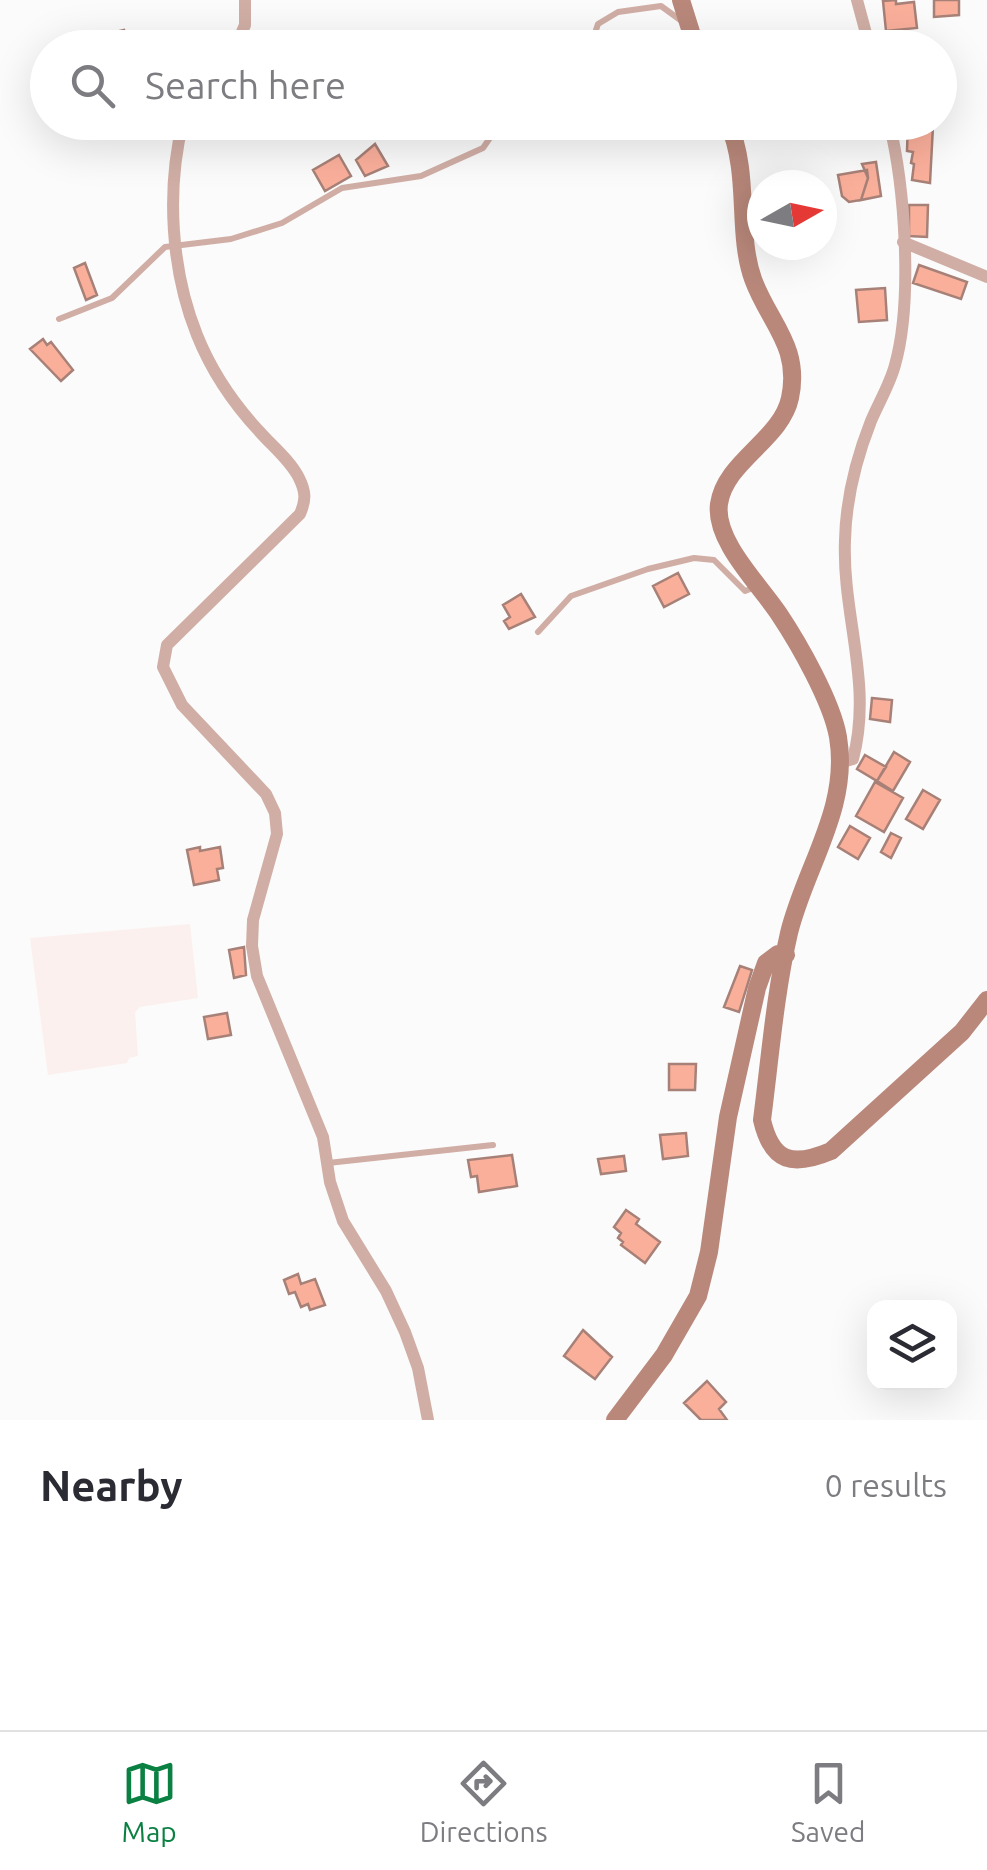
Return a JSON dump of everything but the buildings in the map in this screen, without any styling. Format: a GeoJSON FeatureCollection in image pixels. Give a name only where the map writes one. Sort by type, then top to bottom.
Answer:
{"type":"FeatureCollection","features":[{"type":"Feature","properties":{"kind":"main road"},"geometry":{"type":"LineString","coordinates":[[681,0],[690,30]]}},
{"type":"Feature","properties":{"kind":"main road"},"geometry":{"type":"LineString","coordinates":[[734,140],[742,167],[752,277],[792,360],[790,401],[776,424],[729,479],[719,503],[721,529],[816,678],[838,735],[839,763],[839,784],[821,851],[790,930],[762,1120],[767,1142],[784,1158],[806,1161],[831,1151],[962,1032],[987,1000]]}},
{"type":"Feature","properties":{"kind":"main road"},"geometry":{"type":"LineString","coordinates":[[616,1420],[664,1355],[698,1296],[709,1252],[726,1131],[757,988],[766,963],[778,954],[786,955]]}},
{"type":"Feature","properties":{"kind":"street"},"geometry":{"type":"LineString","coordinates":[[244,30],[245,0]]}},
{"type":"Feature","properties":{"kind":"street"},"geometry":{"type":"LineString","coordinates":[[857,0],[865,30]]}},
{"type":"Feature","properties":{"kind":"street"},"geometry":{"type":"LineString","coordinates":[[179,140],[173,194],[184,300],[216,374],[298,475],[306,499],[300,514],[167,645],[163,667],[182,705],[266,794],[275,813],[278,834],[253,920],[257,976],[312,1104],[343,1221],[386,1291],[405,1332],[418,1368],[428,1420]]}},
{"type":"Feature","properties":{"kind":"street"},"geometry":{"type":"LineString","coordinates":[[839,763],[853,759],[862,726],[861,678],[848,598],[844,540],[850,481],[894,370],[903,333],[903,242],[894,140]]}},
{"type":"Feature","properties":{"kind":"street"},"geometry":{"type":"LineString","coordinates":[[903,242],[987,277]]}},
{"type":"Feature","properties":{"kind":"lane"},"geometry":{"type":"LineString","coordinates":[[596,30],[598,24],[618,12],[661,6],[689,26]]}},
{"type":"Feature","properties":{"kind":"lane"},"geometry":{"type":"LineString","coordinates":[[59,319],[112,298],[164,248],[231,238],[282,222],[342,188],[421,176],[483,148],[489,140]]}},
{"type":"Feature","properties":{"kind":"lane"},"geometry":{"type":"LineString","coordinates":[[538,632],[572,596],[694,558],[714,560],[745,591],[759,586]]}},
{"type":"Feature","properties":{"kind":"lane"},"geometry":{"type":"LineString","coordinates":[[327,1163],[493,1146]]}},
{"type":"Feature","properties":{"kind":"shaded area"},"geometry":{"type":"Polygon","coordinates":[[[190,924],[198,998],[140,1007],[135,1012],[138,1056],[129,1058],[127,1063],[48,1075],[30,938],[190,924]]]}}]}
